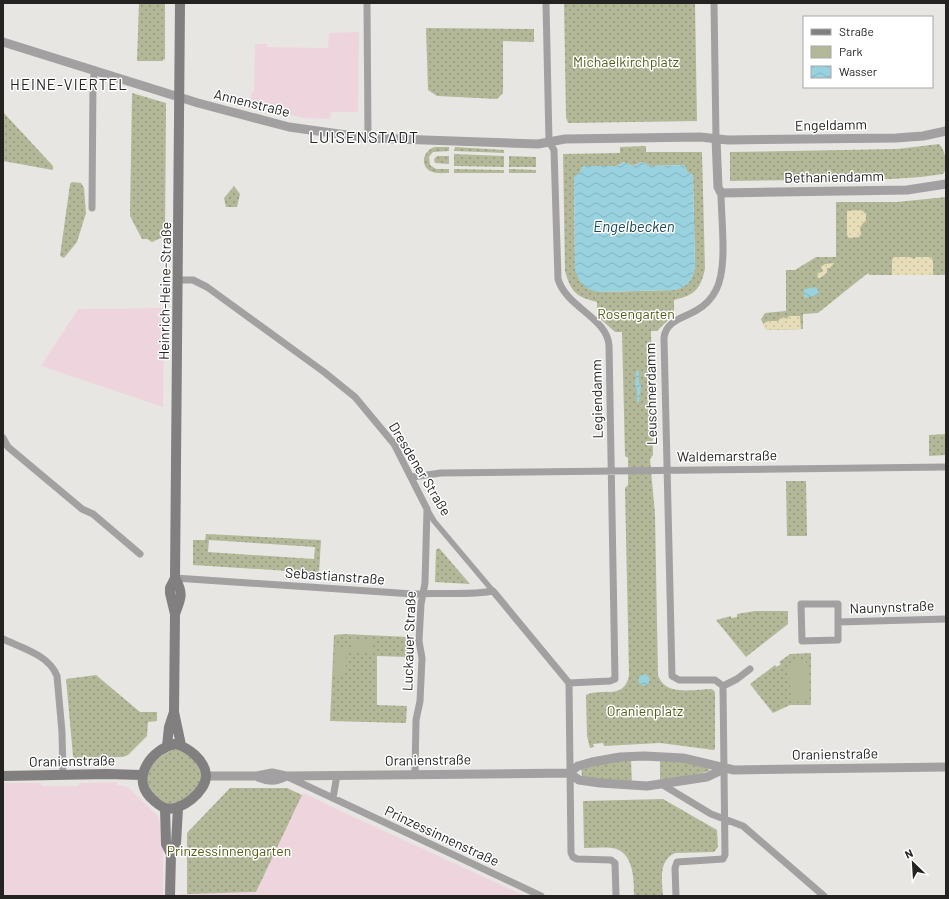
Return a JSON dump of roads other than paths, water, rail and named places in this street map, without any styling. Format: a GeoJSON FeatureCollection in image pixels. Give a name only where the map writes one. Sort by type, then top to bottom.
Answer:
{"type":"FeatureCollection","features":[{"type":"Feature","properties":{"kind":"main road","name":"Heinrich-Heine-Straße"},"geometry":{"type":"LineString","coordinates":[[174,712],[175,614],[181,597],[181,589],[176,578],[180,3]]}},
{"type":"Feature","properties":{"kind":"main road"},"geometry":{"type":"LineString","coordinates":[[174,712],[181,746]]}},
{"type":"Feature","properties":{"kind":"main road"},"geometry":{"type":"LineString","coordinates":[[167,746],[169,727],[174,712]]}},
{"type":"Feature","properties":{"kind":"main road"},"geometry":{"type":"LineString","coordinates":[[167,746],[181,746],[189,750],[200,762],[206,776],[205,782],[198,792],[183,806],[178,808],[165,808],[147,793],[142,775],[145,766],[159,751],[167,746]]}},
{"type":"Feature","properties":{"kind":"main road","name":"Oranienstraße"},"geometry":{"type":"LineString","coordinates":[[3,776],[142,775]]}},
{"type":"Feature","properties":{"kind":"main road"},"geometry":{"type":"LineString","coordinates":[[165,808],[166,844],[171,854]]}},
{"type":"Feature","properties":{"kind":"main road"},"geometry":{"type":"LineString","coordinates":[[170,896],[171,854],[176,844],[178,808]]}},
{"type":"Feature","properties":{"kind":"street"},"geometry":{"type":"LineString","coordinates":[[367,3],[368,138]]}},
{"type":"Feature","properties":{"kind":"street"},"geometry":{"type":"LineString","coordinates":[[546,3],[549,142],[565,139],[716,139],[714,3]]}},
{"type":"Feature","properties":{"kind":"street","name":"Annenstraße"},"geometry":{"type":"LineString","coordinates":[[3,42],[180,98],[289,127],[368,138],[524,144],[549,142]]}},
{"type":"Feature","properties":{"kind":"street"},"geometry":{"type":"LineString","coordinates":[[92,208],[93,80],[95,70]]}},
{"type":"Feature","properties":{"kind":"street","name":"Engeldamm"},"geometry":{"type":"LineString","coordinates":[[716,139],[896,138],[923,136],[946,131]]}},
{"type":"Feature","properties":{"kind":"street","name":"Leuschnerdamm"},"geometry":{"type":"LineString","coordinates":[[716,139],[718,187],[721,193],[722,265],[718,284],[712,296],[697,310],[674,321],[665,333],[666,469],[672,676],[679,680],[715,680],[722,686]]}},
{"type":"Feature","properties":{"kind":"street","name":"Legiendamm"},"geometry":{"type":"LineString","coordinates":[[549,142],[554,150],[556,271],[560,286],[564,294],[602,328],[608,338],[615,678],[610,681],[569,683]]}},
{"type":"Feature","properties":{"kind":"street","name":"Bethaniendamm"},"geometry":{"type":"LineString","coordinates":[[721,193],[907,190],[946,184]]}},
{"type":"Feature","properties":{"kind":"street","name":"Dresdener Straße"},"geometry":{"type":"LineString","coordinates":[[178,280],[193,280],[207,287],[346,389],[372,416],[394,444],[434,522],[569,683]]}},
{"type":"Feature","properties":{"kind":"street"},"geometry":{"type":"LineString","coordinates":[[3,438],[8,447],[82,509],[93,514],[140,554]]}},
{"type":"Feature","properties":{"kind":"street","name":"Waldemarstraße"},"geometry":{"type":"LineString","coordinates":[[412,477],[433,474],[611,472],[666,469],[946,467]]}},
{"type":"Feature","properties":{"kind":"street","name":"Luckauer Straße"},"geometry":{"type":"LineString","coordinates":[[415,774],[416,720],[420,701],[422,658],[419,641],[427,509]]}},
{"type":"Feature","properties":{"kind":"street","name":"Sebastianstraße"},"geometry":{"type":"LineString","coordinates":[[176,578],[405,594],[423,594],[434,592],[473,595],[493,591]]}},
{"type":"Feature","properties":{"kind":"street","name":"Naunynstraße"},"geometry":{"type":"LineString","coordinates":[[801,604],[838,604],[838,622],[838,640],[802,641],[801,604]]}},
{"type":"Feature","properties":{"kind":"street","name":"Naunynstraße"},"geometry":{"type":"LineString","coordinates":[[838,622],[946,619]]}},
{"type":"Feature","properties":{"kind":"street"},"geometry":{"type":"LineString","coordinates":[[3,639],[47,661],[54,668],[57,676],[63,775]]}},
{"type":"Feature","properties":{"kind":"street"},"geometry":{"type":"LineString","coordinates":[[676,896],[675,868],[677,862],[724,858],[722,686],[737,679],[750,668]]}},
{"type":"Feature","properties":{"kind":"street"},"geometry":{"type":"LineString","coordinates":[[569,683],[569,773],[571,844],[573,857],[577,859],[608,859],[615,863],[616,896]]}},
{"type":"Feature","properties":{"kind":"street","name":"Oranienstraße"},"geometry":{"type":"LineString","coordinates":[[569,773],[578,766],[587,763],[644,756],[683,758],[724,769],[946,767]]}},
{"type":"Feature","properties":{"kind":"street","name":"Oranienstraße"},"geometry":{"type":"LineString","coordinates":[[206,776],[257,776],[272,773],[286,776],[569,773],[579,780],[631,786],[663,785],[707,777],[724,769]]}},
{"type":"Feature","properties":{"kind":"street"},"geometry":{"type":"LineString","coordinates":[[333,798],[336,775]]}},
{"type":"Feature","properties":{"kind":"street","name":"Prinzessinnenstraße"},"geometry":{"type":"LineString","coordinates":[[286,776],[541,896]]}},
{"type":"Feature","properties":{"kind":"street"},"geometry":{"type":"LineString","coordinates":[[663,785],[711,814],[742,826],[824,896]]}},
{"type":"Feature","properties":{"kind":"water","name":"Engelbecken"},"geometry":{"type":"Polygon","coordinates":[[[624,162],[633,166],[642,162],[650,166],[685,165],[687,172],[693,175],[695,267],[691,280],[683,287],[674,290],[599,292],[586,287],[579,279],[575,270],[574,176],[580,172],[583,166],[617,166],[624,162]]]}},
{"type":"Feature","properties":{"kind":"water"},"geometry":{"type":"Polygon","coordinates":[[[816,287],[819,292],[817,295],[805,298],[803,293],[805,289],[816,287]]]}},
{"type":"Feature","properties":{"kind":"water"},"geometry":{"type":"Polygon","coordinates":[[[636,371],[639,371],[639,383],[641,385],[639,402],[637,402],[637,389],[635,388],[636,371]]]}},
{"type":"Feature","properties":{"kind":"water"},"geometry":{"type":"Polygon","coordinates":[[[642,675],[646,675],[648,676],[648,684],[642,685],[639,682],[639,678],[642,675]]]}},
{"type":"Feature","properties":{"kind":"district","name":"HEINE-VIERTEL"},"geometry":{"type":"Point","coordinates":[69,85]}},
{"type":"Feature","properties":{"kind":"district","name":"LUISENSTADT"},"geometry":{"type":"Point","coordinates":[364,137]}},
{"type":"Feature","properties":{"kind":"park label","name":"Michaelkirchplatz"},"geometry":{"type":"Point","coordinates":[626,62]}},
{"type":"Feature","properties":{"kind":"park label","name":"Rosengarten"},"geometry":{"type":"Point","coordinates":[636,314]}},
{"type":"Feature","properties":{"kind":"park label","name":"Oranienplatz"},"geometry":{"type":"Point","coordinates":[645,711]}},
{"type":"Feature","properties":{"kind":"park label","name":"Prinzessinnengarten"},"geometry":{"type":"Point","coordinates":[229,851]}}]}
